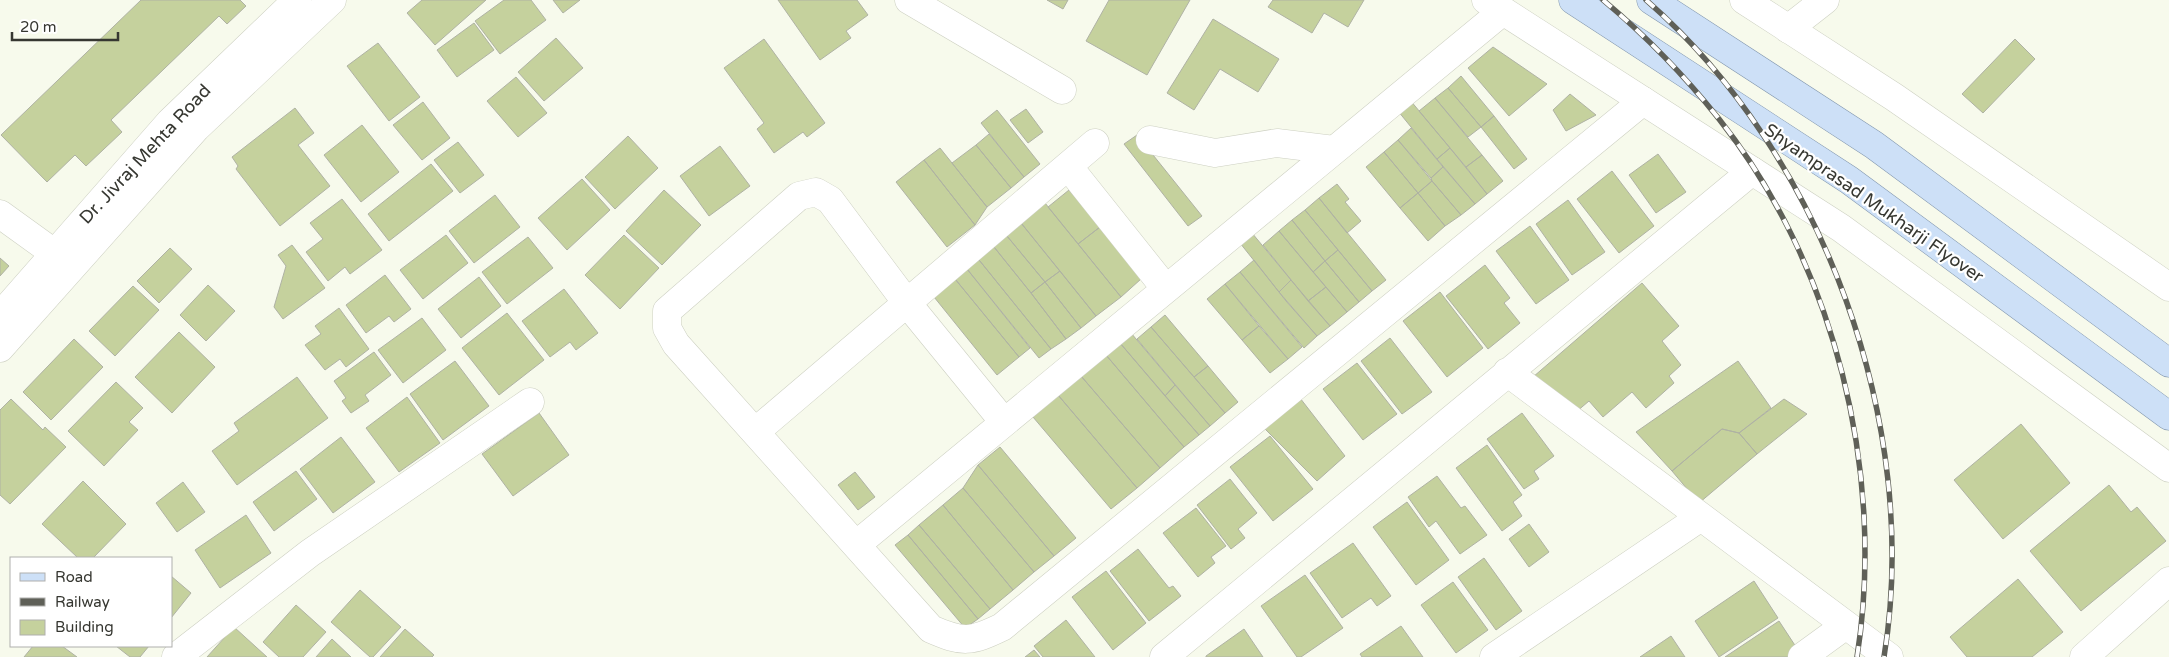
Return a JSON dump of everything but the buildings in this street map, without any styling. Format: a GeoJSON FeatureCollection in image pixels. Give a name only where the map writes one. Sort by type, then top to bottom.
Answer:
{"type":"FeatureCollection","features":[{"type":"Feature","properties":{"kind":"main road","name":"Shyamprasad Mukharji Flyover"},"geometry":{"type":"LineString","coordinates":[[1573,0],[1849,180],[2169,416]]}},
{"type":"Feature","properties":{"kind":"main road"},"geometry":{"type":"LineString","coordinates":[[1651,0],[1874,145],[2169,363]]}},
{"type":"Feature","properties":{"kind":"street","name":"Dr. Jivraj Mehta Road"},"geometry":{"type":"LineString","coordinates":[[0,316],[170,122],[297,0]]}},
{"type":"Feature","properties":{"kind":"street"},"geometry":{"type":"LineString","coordinates":[[0,348],[196,128],[332,0]]}},
{"type":"Feature","properties":{"kind":"street"},"geometry":{"type":"LineString","coordinates":[[909,0],[1062,90]]}},
{"type":"Feature","properties":{"kind":"street"},"geometry":{"type":"LineString","coordinates":[[1744,0],[1894,98],[2169,287]]}},
{"type":"Feature","properties":{"kind":"street"},"geometry":{"type":"LineString","coordinates":[[1788,29],[1825,0]]}},
{"type":"Feature","properties":{"kind":"street"},"geometry":{"type":"LineString","coordinates":[[856,545],[1334,150],[1495,5],[1841,228],[2169,468]]}},
{"type":"Feature","properties":{"kind":"street"},"geometry":{"type":"LineString","coordinates":[[1004,422],[907,303],[830,200],[816,192],[798,196],[667,311],[667,328],[676,344],[931,629],[954,639],[977,638],[1002,627],[1643,101]]}},
{"type":"Feature","properties":{"kind":"street"},"geometry":{"type":"LineString","coordinates":[[1150,140],[1215,153],[1278,143],[1334,150]]}},
{"type":"Feature","properties":{"kind":"street"},"geometry":{"type":"LineString","coordinates":[[755,432],[1094,143]]}},
{"type":"Feature","properties":{"kind":"street"},"geometry":{"type":"LineString","coordinates":[[1068,166],[1166,289]]}},
{"type":"Feature","properties":{"kind":"street"},"geometry":{"type":"LineString","coordinates":[[1164,657],[1752,171]]}},
{"type":"Feature","properties":{"kind":"street"},"geometry":{"type":"LineString","coordinates":[[0,214],[54,253]]}},
{"type":"Feature","properties":{"kind":"street"},"geometry":{"type":"LineString","coordinates":[[1507,372],[1889,657]]}},
{"type":"Feature","properties":{"kind":"street"},"geometry":{"type":"LineString","coordinates":[[176,657],[310,553],[530,402]]}},
{"type":"Feature","properties":{"kind":"street"},"geometry":{"type":"LineString","coordinates":[[1503,654],[1701,517]]}},
{"type":"Feature","properties":{"kind":"street"},"geometry":{"type":"LineString","coordinates":[[2084,657],[2169,581]]}},
{"type":"Feature","properties":{"kind":"street"},"geometry":{"type":"LineString","coordinates":[[1802,657],[1846,625]]}},
{"type":"Feature","properties":{"kind":"railway"},"geometry":{"type":"LineString","coordinates":[[1603,0],[1664,56],[1719,119],[1759,177],[1794,239],[1821,305],[1842,374],[1857,445],[1864,516],[1864,587],[1857,657]]}},
{"type":"Feature","properties":{"kind":"railway"},"geometry":{"type":"LineString","coordinates":[[1646,0],[1709,63],[1763,135],[1809,214],[1846,299],[1872,388],[1888,478],[1892,568],[1884,657]]}}]}
